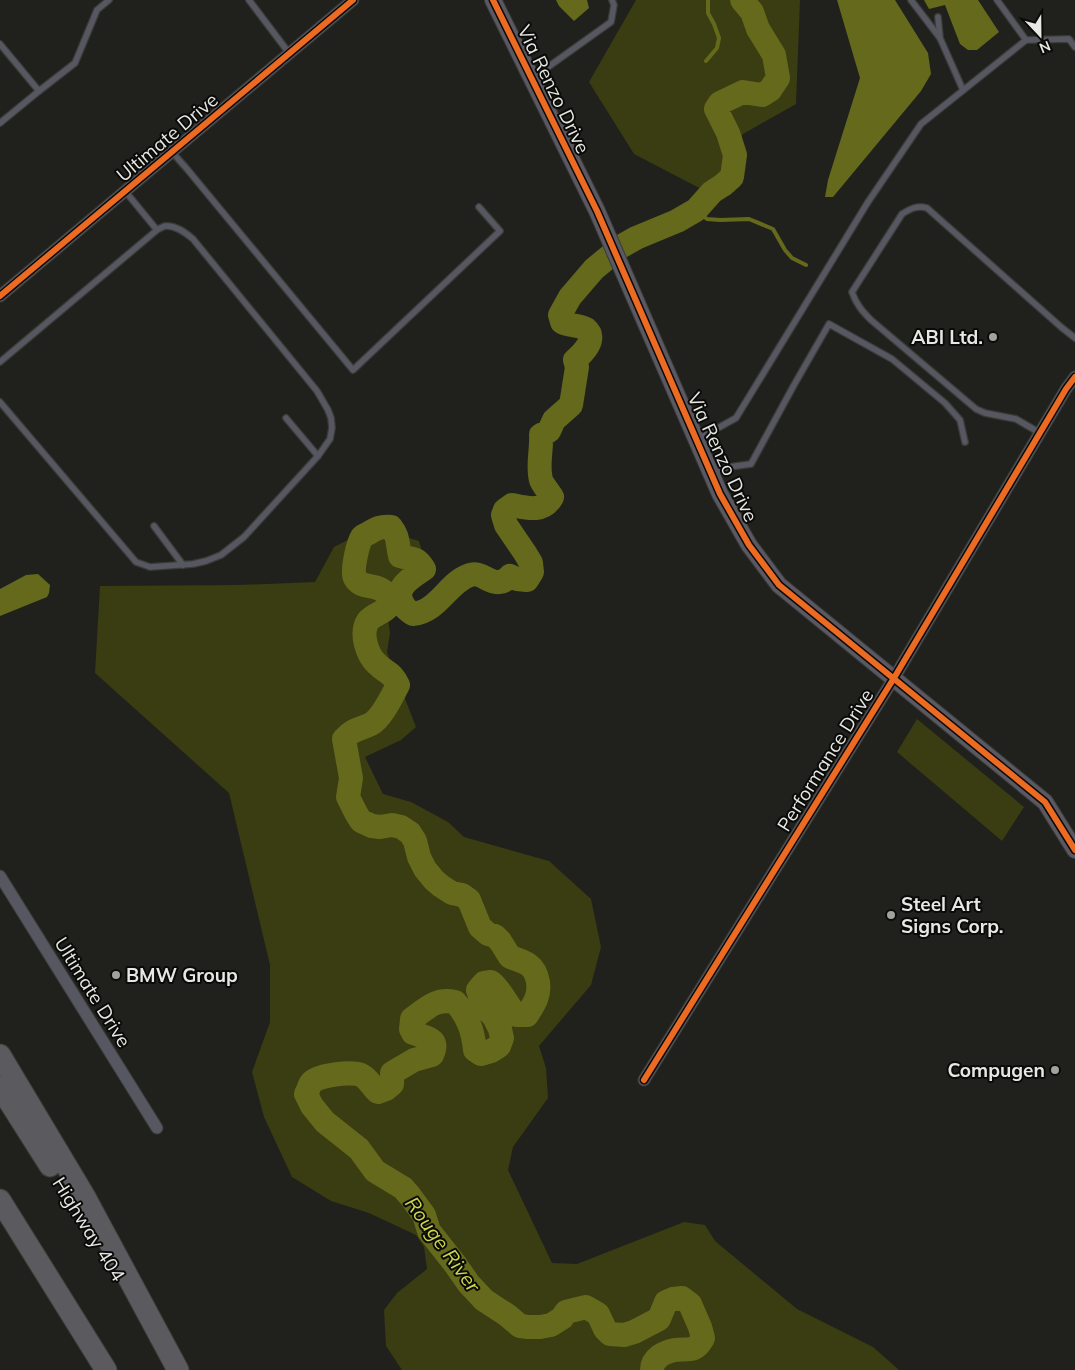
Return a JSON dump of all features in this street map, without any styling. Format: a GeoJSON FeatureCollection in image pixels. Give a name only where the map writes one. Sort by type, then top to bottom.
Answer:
{"type":"FeatureCollection","features":[{"type":"Feature","properties":{"kind":"highway"},"geometry":{"type":"LineString","coordinates":[[0,1055],[85,1197],[178,1370]]}},
{"type":"Feature","properties":{"kind":"highway","name":"Highway 404"},"geometry":{"type":"LineString","coordinates":[[0,1087],[178,1370]]}},
{"type":"Feature","properties":{"kind":"highway"},"geometry":{"type":"LineString","coordinates":[[0,1200],[106,1370]]}},
{"type":"Feature","properties":{"kind":"highway"},"geometry":{"type":"LineString","coordinates":[[0,1206],[16,1226]]}},
{"type":"Feature","properties":{"kind":"street","name":"Ultimate Drive"},"geometry":{"type":"LineString","coordinates":[[0,296],[353,0]]}},
{"type":"Feature","properties":{"kind":"street","name":"Via Renzo Drive"},"geometry":{"type":"LineString","coordinates":[[493,0],[597,211],[720,494],[749,545],[779,585],[1045,802],[1075,850]]}},
{"type":"Feature","properties":{"kind":"street","name":"Performance Drive"},"geometry":{"type":"LineString","coordinates":[[644,1080],[894,678],[1066,389],[1075,377]]}},
{"type":"Feature","properties":{"kind":"street","name":"Ultimate Drive"},"geometry":{"type":"LineString","coordinates":[[0,876],[157,1128]]}},
{"type":"Feature","properties":{"kind":"lane"},"geometry":{"type":"LineString","coordinates":[[0,123],[75,63],[97,10],[109,0]]}},
{"type":"Feature","properties":{"kind":"lane"},"geometry":{"type":"LineString","coordinates":[[249,0],[289,53]]}},
{"type":"Feature","properties":{"kind":"lane"},"geometry":{"type":"LineString","coordinates":[[532,78],[611,22],[614,5],[612,0]]}},
{"type":"Feature","properties":{"kind":"lane"},"geometry":{"type":"LineString","coordinates":[[911,0],[940,38],[963,90]]}},
{"type":"Feature","properties":{"kind":"lane"},"geometry":{"type":"LineString","coordinates":[[997,0],[1026,40]]}},
{"type":"Feature","properties":{"kind":"lane"},"geometry":{"type":"LineString","coordinates":[[938,17],[940,38]]}},
{"type":"Feature","properties":{"kind":"lane"},"geometry":{"type":"LineString","coordinates":[[696,440],[736,418],[868,202],[921,124],[1026,40],[1069,39],[1075,46]]}},
{"type":"Feature","properties":{"kind":"lane"},"geometry":{"type":"LineString","coordinates":[[0,44],[39,91]]}},
{"type":"Feature","properties":{"kind":"lane"},"geometry":{"type":"LineString","coordinates":[[172,152],[199,182],[353,370],[500,231],[479,207]]}},
{"type":"Feature","properties":{"kind":"lane"},"geometry":{"type":"LineString","coordinates":[[125,191],[157,230]]}},
{"type":"Feature","properties":{"kind":"lane"},"geometry":{"type":"LineString","coordinates":[[1040,433],[1016,420],[976,409],[870,320],[855,302],[852,292],[902,214],[910,208],[927,208],[1075,338]]}},
{"type":"Feature","properties":{"kind":"lane"},"geometry":{"type":"LineString","coordinates":[[0,362],[157,230],[165,226],[185,232],[193,239],[317,392],[332,418],[332,428],[330,439],[318,456],[244,536],[221,555],[206,561],[150,568],[136,562],[0,402]]}},
{"type":"Feature","properties":{"kind":"lane"},"geometry":{"type":"LineString","coordinates":[[711,473],[729,467],[751,464],[829,324],[892,359],[945,403],[960,420],[964,442]]}},
{"type":"Feature","properties":{"kind":"lane"},"geometry":{"type":"LineString","coordinates":[[286,418],[318,456]]}},
{"type":"Feature","properties":{"kind":"lane"},"geometry":{"type":"LineString","coordinates":[[154,526],[183,565]]}},
{"type":"Feature","properties":{"kind":"shaded area"},"geometry":{"type":"Polygon","coordinates":[[[556,0],[587,0],[589,8],[574,21],[559,6],[556,0]]]}},
{"type":"Feature","properties":{"kind":"shaded area"},"geometry":{"type":"Polygon","coordinates":[[[636,0],[800,0],[796,104],[743,134],[709,193],[634,154],[589,82],[636,0]]]}},
{"type":"Feature","properties":{"kind":"shaded area"},"geometry":{"type":"Polygon","coordinates":[[[837,0],[895,0],[928,53],[931,74],[921,91],[833,197],[825,197],[828,180],[860,78],[837,0]]]}},
{"type":"Feature","properties":{"kind":"shaded area"},"geometry":{"type":"Polygon","coordinates":[[[924,0],[978,0],[999,32],[977,50],[968,50],[960,44],[945,5],[929,9],[924,0]]]}},
{"type":"Feature","properties":{"kind":"shaded area"},"geometry":{"type":"Polygon","coordinates":[[[373,527],[419,541],[426,567],[418,579],[395,590],[386,605],[390,633],[387,652],[416,727],[401,740],[365,757],[383,794],[411,802],[448,822],[464,837],[549,861],[591,899],[601,947],[591,985],[539,1046],[546,1068],[548,1098],[513,1147],[508,1170],[552,1263],[577,1264],[684,1222],[705,1225],[715,1241],[797,1309],[873,1347],[899,1370],[402,1370],[386,1346],[384,1310],[397,1293],[427,1269],[424,1247],[416,1235],[369,1213],[331,1201],[292,1177],[264,1117],[252,1072],[270,1022],[270,965],[229,793],[95,673],[100,586],[238,585],[315,582],[334,547],[373,527]]]}},
{"type":"Feature","properties":{"kind":"shaded area"},"geometry":{"type":"Polygon","coordinates":[[[38,574],[50,585],[47,597],[0,616],[0,589],[26,575],[38,574]]]}},
{"type":"Feature","properties":{"kind":"shaded area"},"geometry":{"type":"Polygon","coordinates":[[[917,719],[1024,807],[1002,841],[897,752],[917,719]]]}},
{"type":"Feature","properties":{"kind":"waterway"},"geometry":{"type":"LineString","coordinates":[[706,61],[717,48],[719,38],[708,13],[708,0]]}},
{"type":"Feature","properties":{"kind":"waterway","name":"Rouge River"},"geometry":{"type":"LineString","coordinates":[[652,1370],[656,1359],[663,1354],[675,1350],[693,1348],[703,1338],[690,1304],[682,1298],[666,1302],[659,1319],[624,1335],[610,1334],[605,1329],[598,1314],[586,1307],[566,1312],[562,1318],[551,1325],[540,1327],[520,1326],[484,1300],[469,1284],[429,1231],[424,1215],[410,1196],[403,1188],[375,1171],[359,1149],[325,1122],[312,1106],[306,1094],[311,1083],[315,1080],[343,1074],[361,1075],[378,1092],[386,1089],[392,1084],[392,1073],[414,1060],[432,1055],[434,1049],[433,1042],[413,1033],[411,1029],[412,1019],[427,1008],[442,1001],[455,1002],[467,1018],[475,1050],[481,1054],[491,1051],[499,1046],[502,1038],[500,1029],[494,1017],[483,1005],[478,990],[484,983],[491,982],[516,1015],[527,1015],[536,1000],[538,982],[532,968],[510,957],[500,941],[480,927],[469,900],[462,895],[452,893],[434,880],[425,869],[419,857],[415,841],[410,833],[401,827],[392,825],[372,826],[361,821],[348,797],[351,778],[344,739],[354,731],[375,721],[398,685],[391,675],[373,660],[365,638],[368,621],[385,610],[392,602],[388,595],[378,588],[358,582],[354,575],[356,558],[360,540],[363,536],[379,528],[391,527],[397,537],[400,556],[416,560],[424,569],[405,584],[400,594],[404,606],[413,614],[429,608],[455,584],[470,575],[478,575],[496,582],[503,581],[510,576],[527,580],[532,572],[531,563],[506,525],[503,515],[505,510],[512,505],[534,508],[544,505],[552,497],[541,480],[541,435],[549,431],[554,420],[571,405],[577,367],[575,360],[590,342],[589,333],[586,329],[562,322],[560,315],[570,297],[594,269],[615,250],[696,210],[712,192],[732,177],[735,155],[728,133],[716,109],[720,103],[743,92],[762,95],[770,90],[778,78],[774,55],[758,29],[752,12],[742,0]]}},
{"type":"Feature","properties":{"kind":"waterway"},"geometry":{"type":"LineString","coordinates":[[696,210],[707,219],[749,219],[773,229],[792,258],[806,265]]}},
{"type":"Feature","properties":{"kind":"cycle path"},"geometry":{"type":"LineString","coordinates":[[0,296],[353,0]]}},
{"type":"Feature","properties":{"kind":"cycle path"},"geometry":{"type":"LineString","coordinates":[[493,0],[597,211],[720,494],[749,545],[779,585],[1045,802],[1075,850]]}},
{"type":"Feature","properties":{"kind":"cycle path"},"geometry":{"type":"LineString","coordinates":[[644,1080],[894,678],[1066,389],[1075,377]]}},
{"type":"Feature","properties":{"kind":"place","name":"ABI Ltd."},"geometry":{"type":"Point","coordinates":[993,337]}},
{"type":"Feature","properties":{"kind":"place","name":"Steel Art Signs Corp."},"geometry":{"type":"Point","coordinates":[891,915]}},
{"type":"Feature","properties":{"kind":"place","name":"BMW Group"},"geometry":{"type":"Point","coordinates":[116,975]}},
{"type":"Feature","properties":{"kind":"place","name":"Compugen"},"geometry":{"type":"Point","coordinates":[1055,1070]}}]}
